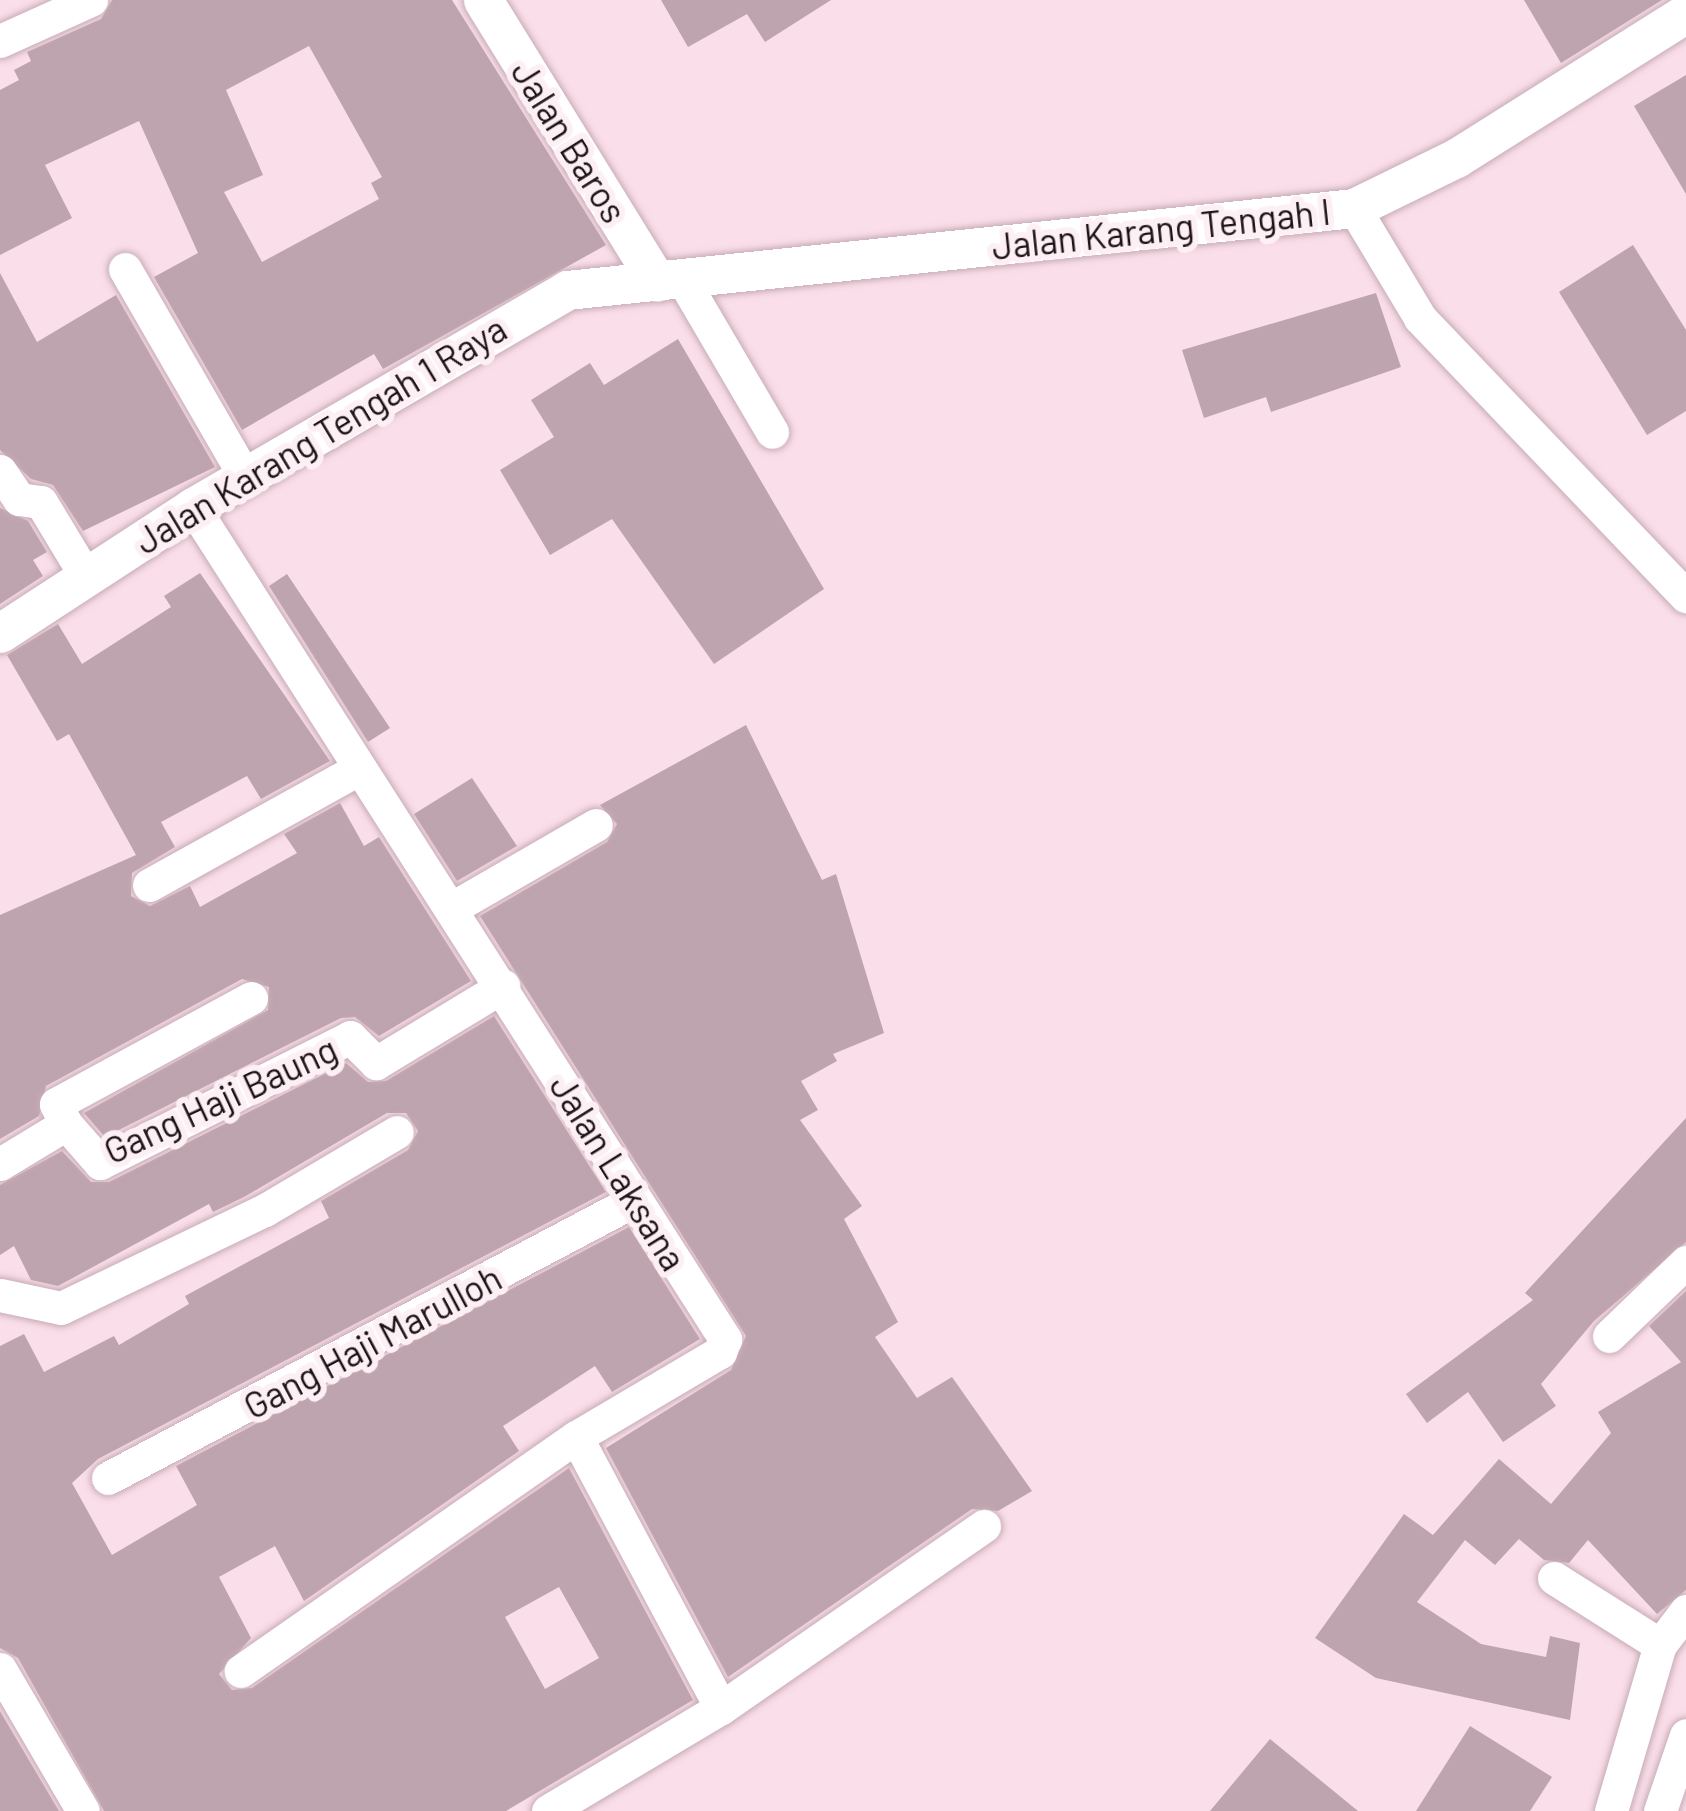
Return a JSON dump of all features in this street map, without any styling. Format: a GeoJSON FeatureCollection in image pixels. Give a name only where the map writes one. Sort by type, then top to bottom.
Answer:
{"type":"FeatureCollection","features":[{"type":"Feature","properties":{"kind":"street"},"geometry":{"type":"LineString","coordinates":[[0,41],[91,0]]}},
{"type":"Feature","properties":{"kind":"street","name":"Jalan Baros"},"geometry":{"type":"LineString","coordinates":[[483,0],[670,281]]}},
{"type":"Feature","properties":{"kind":"street","name":"Jalan Karang Tengah I"},"geometry":{"type":"LineString","coordinates":[[670,281],[1354,208],[1456,158],[1686,13]]}},
{"type":"Feature","properties":{"kind":"street"},"geometry":{"type":"LineString","coordinates":[[1354,208],[1420,318],[1686,596]]}},
{"type":"Feature","properties":{"kind":"street"},"geometry":{"type":"LineString","coordinates":[[125,269],[196,406],[246,478]]}},
{"type":"Feature","properties":{"kind":"street"},"geometry":{"type":"LineString","coordinates":[[670,281],[772,432]]}},
{"type":"Feature","properties":{"kind":"street","name":"Jalan Karang Tengah 1 Raya"},"geometry":{"type":"LineString","coordinates":[[0,633],[193,507],[542,301],[591,285],[670,281]]}},
{"type":"Feature","properties":{"kind":"street"},"geometry":{"type":"LineString","coordinates":[[0,471],[19,499],[41,502],[85,575]]}},
{"type":"Feature","properties":{"kind":"street","name":"Jalan Laksana"},"geometry":{"type":"LineString","coordinates":[[193,507],[503,986],[724,1346],[576,1437],[240,1671]]}},
{"type":"Feature","properties":{"kind":"street"},"geometry":{"type":"LineString","coordinates":[[149,885],[360,768]]}},
{"type":"Feature","properties":{"kind":"street"},"geometry":{"type":"LineString","coordinates":[[452,908],[596,825]]}},
{"type":"Feature","properties":{"kind":"street","name":"Gang Haji Baung"},"geometry":{"type":"LineString","coordinates":[[65,1124],[100,1163],[350,1037],[376,1063],[503,986]]}},
{"type":"Feature","properties":{"kind":"street"},"geometry":{"type":"LineString","coordinates":[[0,1164],[65,1124],[56,1104],[251,998]]}},
{"type":"Feature","properties":{"kind":"street"},"geometry":{"type":"LineString","coordinates":[[0,1295],[61,1308],[265,1210],[397,1132]]}},
{"type":"Feature","properties":{"kind":"street","name":"Gang Haji Marulloh"},"geometry":{"type":"LineString","coordinates":[[108,1478],[635,1201]]}},
{"type":"Feature","properties":{"kind":"street"},"geometry":{"type":"LineString","coordinates":[[1609,1336],[1686,1262]]}},
{"type":"Feature","properties":{"kind":"street"},"geometry":{"type":"LineString","coordinates":[[576,1437],[722,1708]]}},
{"type":"Feature","properties":{"kind":"street"},"geometry":{"type":"LineString","coordinates":[[548,1811],[722,1708],[984,1526]]}},
{"type":"Feature","properties":{"kind":"street"},"geometry":{"type":"LineString","coordinates":[[1554,1578],[1660,1646]]}},
{"type":"Feature","properties":{"kind":"street"},"geometry":{"type":"LineString","coordinates":[[1611,1811],[1660,1646],[1686,1611]]}},
{"type":"Feature","properties":{"kind":"street"},"geometry":{"type":"LineString","coordinates":[[2,1679],[82,1811]]}},
{"type":"Feature","properties":{"kind":"street"},"geometry":{"type":"LineString","coordinates":[[1660,1811],[1686,1735]]}},
{"type":"Feature","properties":{"kind":"building"},"geometry":{"type":"Polygon","coordinates":[[[112,0],[452,0],[606,245],[383,369],[374,354],[242,430],[154,277],[198,253],[139,121],[45,165],[72,218],[0,255],[0,90],[19,80],[14,70],[31,61],[27,52],[101,19],[112,0]],[[309,46],[226,90],[263,175],[224,192],[262,262],[379,199],[371,183],[382,177],[309,46]]]}},
{"type":"Feature","properties":{"kind":"building"},"geometry":{"type":"Polygon","coordinates":[[[661,0],[831,0],[765,42],[747,14],[688,47],[661,0]]]}},
{"type":"Feature","properties":{"kind":"building"},"geometry":{"type":"Polygon","coordinates":[[[1524,0],[1662,0],[1561,63],[1524,0]]]}},
{"type":"Feature","properties":{"kind":"building"},"geometry":{"type":"Polygon","coordinates":[[[1686,75],[1686,194],[1634,106],[1686,75]]]}},
{"type":"Feature","properties":{"kind":"building"},"geometry":{"type":"Polygon","coordinates":[[[1633,245],[1686,330],[1686,411],[1647,435],[1559,292],[1633,245]]]}},
{"type":"Feature","properties":{"kind":"building"},"geometry":{"type":"Polygon","coordinates":[[[0,273],[37,342],[116,295],[215,467],[83,531],[53,485],[31,479],[0,450],[0,273]]]}},
{"type":"Feature","properties":{"kind":"building"},"geometry":{"type":"Polygon","coordinates":[[[1376,293],[1401,367],[1271,412],[1266,397],[1204,418],[1182,350],[1376,293]]]}},
{"type":"Feature","properties":{"kind":"building"},"geometry":{"type":"Polygon","coordinates":[[[678,339],[824,589],[714,664],[612,519],[550,555],[500,470],[554,437],[531,400],[590,363],[604,385],[678,339]]]}},
{"type":"Feature","properties":{"kind":"building"},"geometry":{"type":"Polygon","coordinates":[[[0,508],[28,521],[47,552],[33,560],[43,576],[0,604],[0,508]]]}},
{"type":"Feature","properties":{"kind":"building"},"geometry":{"type":"Polygon","coordinates":[[[200,573],[330,761],[261,799],[247,776],[161,822],[175,847],[132,873],[131,896],[150,906],[190,886],[200,907],[297,853],[284,834],[340,803],[364,846],[379,837],[471,981],[379,1036],[355,1017],[341,1018],[105,1137],[84,1113],[268,1010],[269,987],[242,979],[46,1086],[39,1116],[0,1139],[0,915],[136,855],[69,734],[57,741],[7,655],[58,624],[82,664],[171,607],[164,596],[200,573]]]}},
{"type":"Feature","properties":{"kind":"building"},"geometry":{"type":"Polygon","coordinates":[[[287,574],[390,728],[368,742],[269,586],[287,574]]]}},
{"type":"Feature","properties":{"kind":"building"},"geometry":{"type":"Polygon","coordinates":[[[746,725],[822,880],[836,874],[884,1033],[833,1054],[837,1061],[801,1081],[818,1110],[800,1120],[862,1206],[844,1219],[898,1322],[875,1337],[917,1398],[952,1377],[1032,1491],[998,1511],[972,1509],[728,1677],[606,1448],[731,1370],[746,1336],[480,916],[607,842],[617,824],[600,805],[746,725]]]}},
{"type":"Feature","properties":{"kind":"building"},"geometry":{"type":"Polygon","coordinates":[[[472,778],[517,846],[457,881],[414,814],[472,778]]]}},
{"type":"Feature","properties":{"kind":"building"},"geometry":{"type":"Polygon","coordinates":[[[494,1016],[606,1192],[98,1459],[72,1483],[112,1555],[197,1505],[176,1466],[629,1227],[700,1339],[612,1392],[595,1366],[503,1426],[519,1451],[304,1601],[275,1546],[219,1577],[251,1638],[219,1674],[232,1690],[252,1688],[569,1468],[693,1700],[506,1811],[104,1811],[18,1658],[0,1648],[0,1346],[24,1334],[44,1372],[114,1336],[119,1345],[189,1304],[185,1296],[329,1218],[321,1201],[408,1150],[418,1131],[406,1113],[387,1113],[244,1197],[213,1212],[209,1204],[58,1286],[31,1280],[14,1246],[0,1255],[0,1185],[62,1151],[91,1182],[109,1182],[346,1063],[368,1082],[386,1081],[494,1016]],[[559,1587],[505,1617],[545,1689],[599,1658],[559,1587]]]}},
{"type":"Feature","properties":{"kind":"building"},"geometry":{"type":"Polygon","coordinates":[[[1686,1118],[1686,1242],[1594,1321],[1541,1384],[1556,1406],[1503,1442],[1468,1392],[1427,1423],[1406,1394],[1533,1300],[1525,1293],[1686,1118]]]}},
{"type":"Feature","properties":{"kind":"building"},"geometry":{"type":"Polygon","coordinates":[[[1686,1291],[1686,1590],[1657,1614],[1588,1540],[1569,1563],[1544,1560],[1519,1539],[1495,1565],[1465,1540],[1417,1602],[1481,1644],[1546,1657],[1550,1636],[1580,1643],[1570,1720],[1376,1678],[1315,1638],[1404,1514],[1433,1535],[1499,1459],[1551,1504],[1611,1433],[1598,1412],[1681,1362],[1649,1326],[1686,1291]]]}},
{"type":"Feature","properties":{"kind":"building"},"geometry":{"type":"Polygon","coordinates":[[[0,1711],[59,1811],[0,1811],[0,1711]]]}},
{"type":"Feature","properties":{"kind":"building"},"geometry":{"type":"Polygon","coordinates":[[[1470,1726],[1552,1777],[1530,1811],[1416,1811],[1470,1726]]]}},
{"type":"Feature","properties":{"kind":"building"},"geometry":{"type":"Polygon","coordinates":[[[1270,1739],[1358,1811],[1210,1811],[1270,1739]]]}}]}
